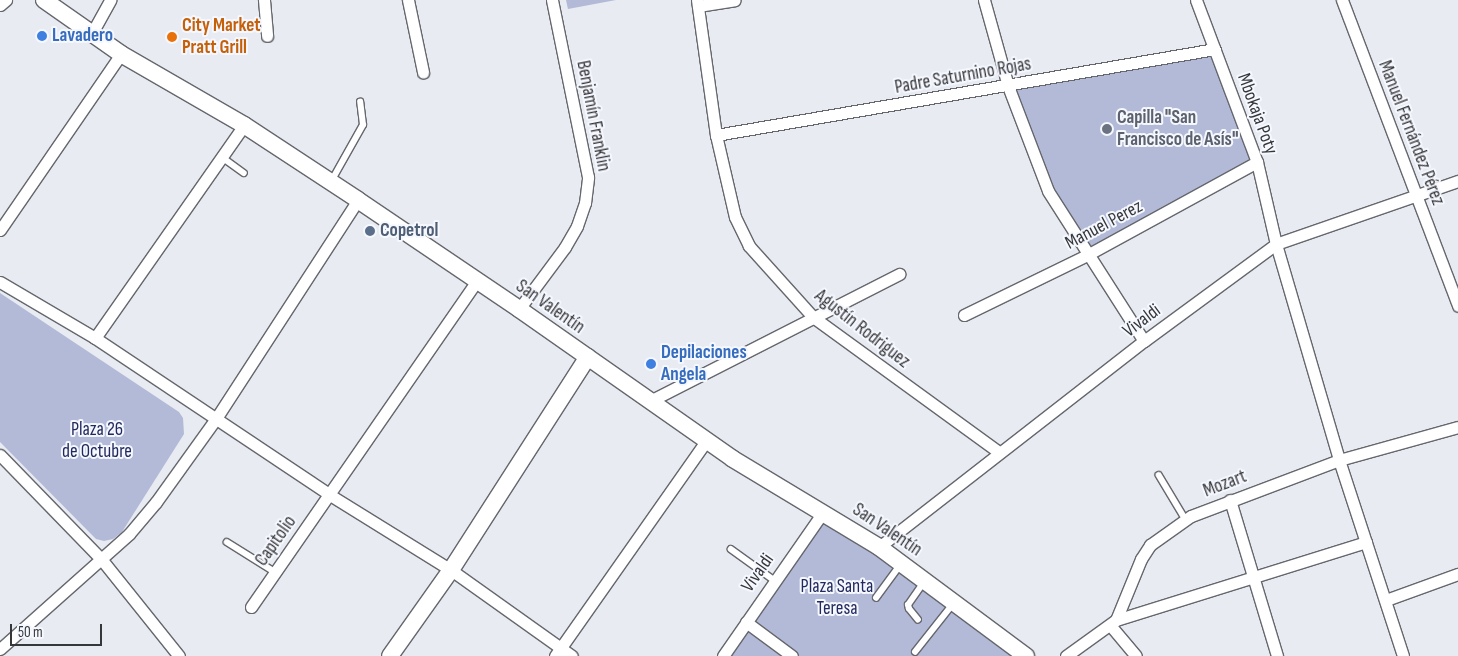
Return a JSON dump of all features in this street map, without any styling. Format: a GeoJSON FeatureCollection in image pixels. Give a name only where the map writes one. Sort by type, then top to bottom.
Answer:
{"type":"FeatureCollection","features":[{"type":"Feature","properties":{"kind":"main road","name":"San Valentín"},"geometry":{"type":"LineString","coordinates":[[44,0],[121,54],[244,125],[358,200],[734,459],[879,547],[1026,656]]}},
{"type":"Feature","properties":{"kind":"main road"},"geometry":{"type":"LineString","coordinates":[[390,656],[451,570],[588,357]]}},
{"type":"Feature","properties":{"kind":"street"},"geometry":{"type":"LineString","coordinates":[[0,5],[6,0]]}},
{"type":"Feature","properties":{"kind":"street"},"geometry":{"type":"LineString","coordinates":[[92,33],[110,0]]}},
{"type":"Feature","properties":{"kind":"street"},"geometry":{"type":"LineString","coordinates":[[264,0],[267,36]]}},
{"type":"Feature","properties":{"kind":"street"},"geometry":{"type":"LineString","coordinates":[[408,0],[423,72]]}},
{"type":"Feature","properties":{"kind":"street","name":"Benjamín Franklin"},"geometry":{"type":"LineString","coordinates":[[518,309],[566,247],[577,226],[585,203],[588,177],[552,0]]}},
{"type":"Feature","properties":{"kind":"street"},"geometry":{"type":"LineString","coordinates":[[698,3],[735,0]]}},
{"type":"Feature","properties":{"kind":"street"},"geometry":{"type":"LineString","coordinates":[[984,0],[1008,86],[1048,191],[1086,255],[1144,341]]}},
{"type":"Feature","properties":{"kind":"street","name":"Mbokaja Poty"},"geometry":{"type":"LineString","coordinates":[[1196,0],[1257,162],[1276,244],[1339,460],[1403,656]]}},
{"type":"Feature","properties":{"kind":"street","name":"Manuel Fernández Pérez"},"geometry":{"type":"LineString","coordinates":[[1342,0],[1417,196],[1453,277],[1458,306]]}},
{"type":"Feature","properties":{"kind":"street","name":"Agustín Rodriguez"},"geometry":{"type":"LineString","coordinates":[[698,3],[716,135],[735,217],[749,246],[813,317],[1000,452]]}},
{"type":"Feature","properties":{"kind":"street","name":"Padre Saturnino Rojas"},"geometry":{"type":"LineString","coordinates":[[716,135],[1214,50]]}},
{"type":"Feature","properties":{"kind":"street"},"geometry":{"type":"LineString","coordinates":[[0,230],[121,54]]}},
{"type":"Feature","properties":{"kind":"street"},"geometry":{"type":"LineString","coordinates":[[95,338],[244,125]]}},
{"type":"Feature","properties":{"kind":"street","name":"Manuel Perez"},"geometry":{"type":"LineString","coordinates":[[964,315],[1086,255],[1257,162]]}},
{"type":"Feature","properties":{"kind":"street","name":"Vivaldi"},"geometry":{"type":"LineString","coordinates":[[879,547],[1144,341],[1276,244],[1458,181]]}},
{"type":"Feature","properties":{"kind":"street"},"geometry":{"type":"LineString","coordinates":[[0,649],[102,560],[129,534],[156,502],[217,417],[358,200]]}},
{"type":"Feature","properties":{"kind":"street"},"geometry":{"type":"LineString","coordinates":[[650,401],[899,274]]}},
{"type":"Feature","properties":{"kind":"street"},"geometry":{"type":"LineString","coordinates":[[0,282],[95,338],[217,417],[330,495],[451,570],[557,652],[572,656]]}},
{"type":"Feature","properties":{"kind":"street","name":"Capitolio"},"geometry":{"type":"LineString","coordinates":[[250,607],[478,282]]}},
{"type":"Feature","properties":{"kind":"street","name":"Mozart"},"geometry":{"type":"LineString","coordinates":[[1113,623],[1141,559],[1150,545],[1186,520],[1230,500],[1339,460],[1458,427]]}},
{"type":"Feature","properties":{"kind":"street"},"geometry":{"type":"LineString","coordinates":[[557,652],[708,440]]}},
{"type":"Feature","properties":{"kind":"street"},"geometry":{"type":"LineString","coordinates":[[0,455],[102,560],[179,656]]}},
{"type":"Feature","properties":{"kind":"street"},"geometry":{"type":"LineString","coordinates":[[1230,500],[1277,656]]}},
{"type":"Feature","properties":{"kind":"street","name":"Vivaldi"},"geometry":{"type":"LineString","coordinates":[[723,656],[823,512]]}},
{"type":"Feature","properties":{"kind":"street"},"geometry":{"type":"LineString","coordinates":[[1066,656],[1113,623],[1366,542]]}},
{"type":"Feature","properties":{"kind":"street"},"geometry":{"type":"LineString","coordinates":[[1386,600],[1458,574]]}},
{"type":"Feature","properties":{"kind":"street"},"geometry":{"type":"LineString","coordinates":[[746,622],[792,656]]}},
{"type":"Feature","properties":{"kind":"street"},"geometry":{"type":"LineString","coordinates":[[1113,623],[1136,656]]}},
{"type":"Feature","properties":{"kind":"lane"},"geometry":{"type":"LineString","coordinates":[[330,182],[363,125],[360,102]]}},
{"type":"Feature","properties":{"kind":"lane"},"geometry":{"type":"LineString","coordinates":[[222,157],[244,172]]}},
{"type":"Feature","properties":{"kind":"lane"},"geometry":{"type":"LineString","coordinates":[[1159,474],[1186,520]]}},
{"type":"Feature","properties":{"kind":"lane"},"geometry":{"type":"LineString","coordinates":[[227,542],[275,572]]}},
{"type":"Feature","properties":{"kind":"lane"},"geometry":{"type":"LineString","coordinates":[[730,549],[774,580]]}},
{"type":"Feature","properties":{"kind":"lane"},"geometry":{"type":"LineString","coordinates":[[876,598],[902,563]]}},
{"type":"Feature","properties":{"kind":"lane"},"geometry":{"type":"LineString","coordinates":[[918,620],[909,609],[908,604],[926,580]]}},
{"type":"Feature","properties":{"kind":"lane"},"geometry":{"type":"LineString","coordinates":[[915,652],[954,602]]}},
{"type":"Feature","properties":{"kind":"green space"},"geometry":{"type":"Polygon","coordinates":[[[566,0],[616,0],[568,9],[566,0]]]}},
{"type":"Feature","properties":{"kind":"green space"},"geometry":{"type":"Polygon","coordinates":[[[1215,49],[1257,162],[1091,251],[1064,211],[1010,86],[1215,49]]]}},
{"type":"Feature","properties":{"kind":"green space","name":"Plaza 26 de Octubre"},"geometry":{"type":"Polygon","coordinates":[[[0,293],[179,412],[183,418],[184,434],[122,532],[113,539],[104,541],[96,539],[0,442],[0,293]]]}},
{"type":"Feature","properties":{"kind":"green space","name":"Plaza Santa Teresa"},"geometry":{"type":"Polygon","coordinates":[[[820,516],[1025,656],[727,656],[820,516]]]}},
{"type":"Feature","properties":{"kind":"place","name":"Lavadero"},"geometry":{"type":"Point","coordinates":[42,36]}},
{"type":"Feature","properties":{"kind":"place","name":"City Market Pratt Grill"},"geometry":{"type":"Point","coordinates":[172,37]}},
{"type":"Feature","properties":{"kind":"place","name":"Capilla \"San Francisco de Asís\""},"geometry":{"type":"Point","coordinates":[1107,129]}},
{"type":"Feature","properties":{"kind":"place","name":"Copetrol"},"geometry":{"type":"Point","coordinates":[370,231]}},
{"type":"Feature","properties":{"kind":"place","name":"Depilaciones Angela"},"geometry":{"type":"Point","coordinates":[651,364]}}]}
